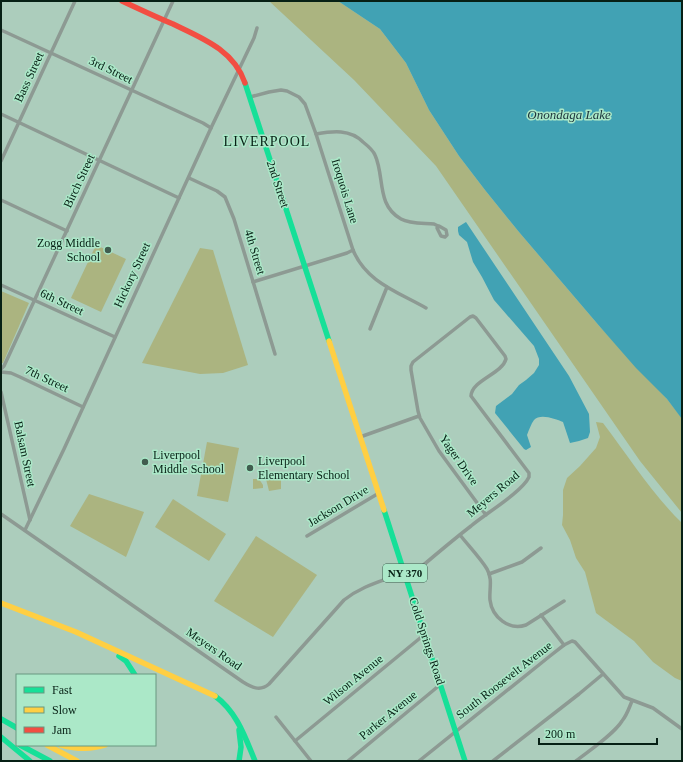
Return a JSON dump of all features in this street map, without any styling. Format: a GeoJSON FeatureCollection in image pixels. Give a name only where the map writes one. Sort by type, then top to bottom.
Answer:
{"type":"FeatureCollection","features":[{"type":"Feature","properties":{"kind":"main road","name":"2nd Street"},"geometry":{"type":"LineString","coordinates":[[122,1],[211,42],[231,58],[239,69],[250,97],[343,385]]}},
{"type":"Feature","properties":{"kind":"main road","name":"Cold Springs Road"},"geometry":{"type":"LineString","coordinates":[[343,385],[405,572],[465,761]]}},
{"type":"Feature","properties":{"kind":"main road"},"geometry":{"type":"LineString","coordinates":[[1,603],[52,622],[212,694],[231,709],[238,719],[255,761]]}},
{"type":"Feature","properties":{"kind":"main road"},"geometry":{"type":"LineString","coordinates":[[52,622],[78,637],[205,694],[223,705],[234,718],[238,728],[241,747],[241,761]]}},
{"type":"Feature","properties":{"kind":"main road"},"geometry":{"type":"LineString","coordinates":[[119,656],[126,661],[134,674]]}},
{"type":"Feature","properties":{"kind":"main road"},"geometry":{"type":"LineString","coordinates":[[1,719],[16,727]]}},
{"type":"Feature","properties":{"kind":"main road"},"geometry":{"type":"LineString","coordinates":[[241,761],[244,742],[242,730]]}},
{"type":"Feature","properties":{"kind":"main road"},"geometry":{"type":"LineString","coordinates":[[1,736],[16,743]]}},
{"type":"Feature","properties":{"kind":"main road"},"geometry":{"type":"LineString","coordinates":[[1,736],[30,761]]}},
{"type":"Feature","properties":{"kind":"main road"},"geometry":{"type":"LineString","coordinates":[[22,746],[50,761]]}},
{"type":"Feature","properties":{"kind":"main road"},"geometry":{"type":"LineString","coordinates":[[50,746],[77,761]]}},
{"type":"Feature","properties":{"kind":"main road"},"geometry":{"type":"LineString","coordinates":[[66,746],[80,749],[90,749],[101,746]]}},
{"type":"Feature","properties":{"kind":"street","name":"Bass Street"},"geometry":{"type":"LineString","coordinates":[[1,161],[75,1]]}},
{"type":"Feature","properties":{"kind":"street","name":"Birch Street"},"geometry":{"type":"LineString","coordinates":[[1,371],[174,1]]}},
{"type":"Feature","properties":{"kind":"street","name":"Hickory Street"},"geometry":{"type":"LineString","coordinates":[[25,530],[211,128],[236,78],[257,28]]}},
{"type":"Feature","properties":{"kind":"street","name":"3rd Street"},"geometry":{"type":"LineString","coordinates":[[1,30],[211,128]]}},
{"type":"Feature","properties":{"kind":"street","name":"Iroquois Lane"},"geometry":{"type":"LineString","coordinates":[[250,97],[281,90],[292,92],[305,104],[353,250],[362,268],[387,287],[426,308]]}},
{"type":"Feature","properties":{"kind":"street"},"geometry":{"type":"LineString","coordinates":[[1,114],[179,198]]}},
{"type":"Feature","properties":{"kind":"street"},"geometry":{"type":"LineString","coordinates":[[316,134],[333,131],[346,132],[360,139],[375,154],[379,164],[384,200],[393,213],[408,222],[434,224],[438,226]]}},
{"type":"Feature","properties":{"kind":"street","name":"4th Street"},"geometry":{"type":"LineString","coordinates":[[189,178],[218,191],[225,197],[234,219],[275,354]]}},
{"type":"Feature","properties":{"kind":"street"},"geometry":{"type":"LineString","coordinates":[[1,200],[67,230]]}},
{"type":"Feature","properties":{"kind":"street"},"geometry":{"type":"LineString","coordinates":[[253,282],[353,250]]}},
{"type":"Feature","properties":{"kind":"street","name":"6th Street"},"geometry":{"type":"LineString","coordinates":[[1,285],[115,337]]}},
{"type":"Feature","properties":{"kind":"street"},"geometry":{"type":"LineString","coordinates":[[370,328],[387,287]]}},
{"type":"Feature","properties":{"kind":"street","name":"Yager Drive"},"geometry":{"type":"LineString","coordinates":[[486,515],[438,451],[419,416],[411,366],[413,362],[473,316],[506,359],[502,365],[472,389],[471,396],[512,449]]}},
{"type":"Feature","properties":{"kind":"street","name":"7th Street"},"geometry":{"type":"LineString","coordinates":[[1,371],[20,376],[83,407]]}},
{"type":"Feature","properties":{"kind":"street","name":"Balsam Street"},"geometry":{"type":"LineString","coordinates":[[1,392],[30,520]]}},
{"type":"Feature","properties":{"kind":"street"},"geometry":{"type":"LineString","coordinates":[[360,437],[419,416]]}},
{"type":"Feature","properties":{"kind":"street","name":"Meyers Road"},"geometry":{"type":"LineString","coordinates":[[407,579],[522,486],[529,477],[529,473],[512,449]]}},
{"type":"Feature","properties":{"kind":"street","name":"Jackson Drive"},"geometry":{"type":"LineString","coordinates":[[307,536],[379,493]]}},
{"type":"Feature","properties":{"kind":"street","name":"Meyers Road"},"geometry":{"type":"LineString","coordinates":[[1,514],[243,682],[256,688],[262,688],[268,684],[344,600],[354,592],[368,585],[405,572]]}},
{"type":"Feature","properties":{"kind":"street"},"geometry":{"type":"LineString","coordinates":[[460,535],[487,568],[489,574],[491,606],[506,624],[519,627],[526,625],[564,601]]}},
{"type":"Feature","properties":{"kind":"street"},"geometry":{"type":"LineString","coordinates":[[489,574],[522,562],[541,548]]}},
{"type":"Feature","properties":{"kind":"street"},"geometry":{"type":"LineString","coordinates":[[541,615],[564,645],[569,642],[575,642],[624,698],[657,711],[682,729]]}},
{"type":"Feature","properties":{"kind":"street","name":"Wilson Avenue"},"geometry":{"type":"LineString","coordinates":[[295,741],[425,634]]}},
{"type":"Feature","properties":{"kind":"street","name":"South Roosevelt Avenue"},"geometry":{"type":"LineString","coordinates":[[418,761],[564,645]]}},
{"type":"Feature","properties":{"kind":"street"},"geometry":{"type":"LineString","coordinates":[[493,761],[603,674]]}},
{"type":"Feature","properties":{"kind":"street","name":"Parker Avenue"},"geometry":{"type":"LineString","coordinates":[[348,761],[441,684]]}},
{"type":"Feature","properties":{"kind":"street"},"geometry":{"type":"LineString","coordinates":[[576,761],[622,722],[632,701]]}},
{"type":"Feature","properties":{"kind":"street"},"geometry":{"type":"LineString","coordinates":[[276,717],[311,761]]}},
{"type":"Feature","properties":{"kind":"green space"},"geometry":{"type":"Polygon","coordinates":[[[269,1],[338,1],[380,29],[406,63],[429,110],[459,156],[485,190],[601,328],[667,399],[681,417],[682,513],[640,461],[436,166],[354,80],[269,1]]]}},
{"type":"Feature","properties":{"kind":"green space"},"geometry":{"type":"Polygon","coordinates":[[[96,245],[126,259],[101,312],[71,298],[96,245]]]}},
{"type":"Feature","properties":{"kind":"green space"},"geometry":{"type":"Polygon","coordinates":[[[200,248],[213,250],[248,365],[223,373],[200,374],[142,363],[200,248]]]}},
{"type":"Feature","properties":{"kind":"green space"},"geometry":{"type":"Polygon","coordinates":[[[1,291],[29,303],[3,363],[1,363],[1,291]]]}},
{"type":"Feature","properties":{"kind":"green space"},"geometry":{"type":"Polygon","coordinates":[[[596,422],[603,423],[651,488],[682,523],[682,681],[675,678],[653,662],[634,641],[596,613],[585,572],[576,558],[570,540],[562,525],[563,490],[567,478],[596,448],[600,437],[596,422]]]}},
{"type":"Feature","properties":{"kind":"green space"},"geometry":{"type":"Polygon","coordinates":[[[207,442],[239,448],[228,502],[197,496],[207,442]]]}},
{"type":"Feature","properties":{"kind":"green space"},"geometry":{"type":"Polygon","coordinates":[[[265,475],[277,475],[281,479],[281,489],[269,491],[265,475]]]}},
{"type":"Feature","properties":{"kind":"green space"},"geometry":{"type":"Polygon","coordinates":[[[253,479],[259,479],[263,485],[263,488],[253,489],[253,479]]]}},
{"type":"Feature","properties":{"kind":"green space"},"geometry":{"type":"Polygon","coordinates":[[[89,494],[144,512],[126,557],[70,526],[89,494]]]}},
{"type":"Feature","properties":{"kind":"green space"},"geometry":{"type":"Polygon","coordinates":[[[173,499],[226,534],[209,561],[155,527],[173,499]]]}},
{"type":"Feature","properties":{"kind":"green space"},"geometry":{"type":"Polygon","coordinates":[[[256,536],[317,575],[273,637],[214,601],[256,536]]]}},
{"type":"Feature","properties":{"kind":"water","name":"Onondaga Lake"},"geometry":{"type":"Polygon","coordinates":[[[338,1],[682,1],[682,419],[667,399],[636,368],[601,328],[485,190],[459,156],[429,110],[406,63],[380,29],[338,1]]]}},
{"type":"Feature","properties":{"kind":"water"},"geometry":{"type":"Polygon","coordinates":[[[466,222],[569,376],[589,414],[590,432],[588,438],[570,443],[563,422],[548,417],[540,417],[534,420],[530,427],[527,435],[531,447],[526,450],[495,413],[496,406],[512,394],[519,385],[534,373],[539,365],[539,359],[534,346],[494,300],[473,262],[467,242],[459,235],[458,231],[458,227],[466,222]]]}},
{"type":"Feature","properties":{"kind":"traffic: fast"},"geometry":{"type":"LineString","coordinates":[[245,83],[329,341]]}},
{"type":"Feature","properties":{"kind":"traffic: fast"},"geometry":{"type":"LineString","coordinates":[[384,510],[465,761]]}},
{"type":"Feature","properties":{"kind":"traffic: fast"},"geometry":{"type":"LineString","coordinates":[[119,656],[126,661],[134,674]]}},
{"type":"Feature","properties":{"kind":"traffic: fast"},"geometry":{"type":"LineString","coordinates":[[215,696],[223,702],[235,717],[255,761]]}},
{"type":"Feature","properties":{"kind":"traffic: fast"},"geometry":{"type":"LineString","coordinates":[[1,719],[16,727]]}},
{"type":"Feature","properties":{"kind":"traffic: fast"},"geometry":{"type":"LineString","coordinates":[[239,730],[241,747],[239,761]]}},
{"type":"Feature","properties":{"kind":"traffic: fast"},"geometry":{"type":"LineString","coordinates":[[1,737],[30,761]]}},
{"type":"Feature","properties":{"kind":"traffic: fast"},"geometry":{"type":"LineString","coordinates":[[22,746],[50,761]]}},
{"type":"Feature","properties":{"kind":"traffic: slow"},"geometry":{"type":"LineString","coordinates":[[329,341],[384,510]]}},
{"type":"Feature","properties":{"kind":"traffic: slow"},"geometry":{"type":"LineString","coordinates":[[1,603],[76,632],[215,696]]}},
{"type":"Feature","properties":{"kind":"traffic: slow"},"geometry":{"type":"LineString","coordinates":[[49,746],[77,761]]}},
{"type":"Feature","properties":{"kind":"traffic: slow"},"geometry":{"type":"LineString","coordinates":[[66,746],[83,748],[101,746]]}},
{"type":"Feature","properties":{"kind":"traffic: jam"},"geometry":{"type":"LineString","coordinates":[[122,1],[195,34],[216,46],[233,62],[245,83]]}},
{"type":"Feature","properties":{"kind":"place","name":"Zogg Middle School"},"geometry":{"type":"Point","coordinates":[108,250]}},
{"type":"Feature","properties":{"kind":"place","name":"Liverpool Middle School"},"geometry":{"type":"Point","coordinates":[145,462]}},
{"type":"Feature","properties":{"kind":"place","name":"Liverpool Elementary School"},"geometry":{"type":"Point","coordinates":[250,468]}},
{"type":"Feature","properties":{"kind":"district","name":"LIVERPOOL"},"geometry":{"type":"Point","coordinates":[267,141]}}]}
